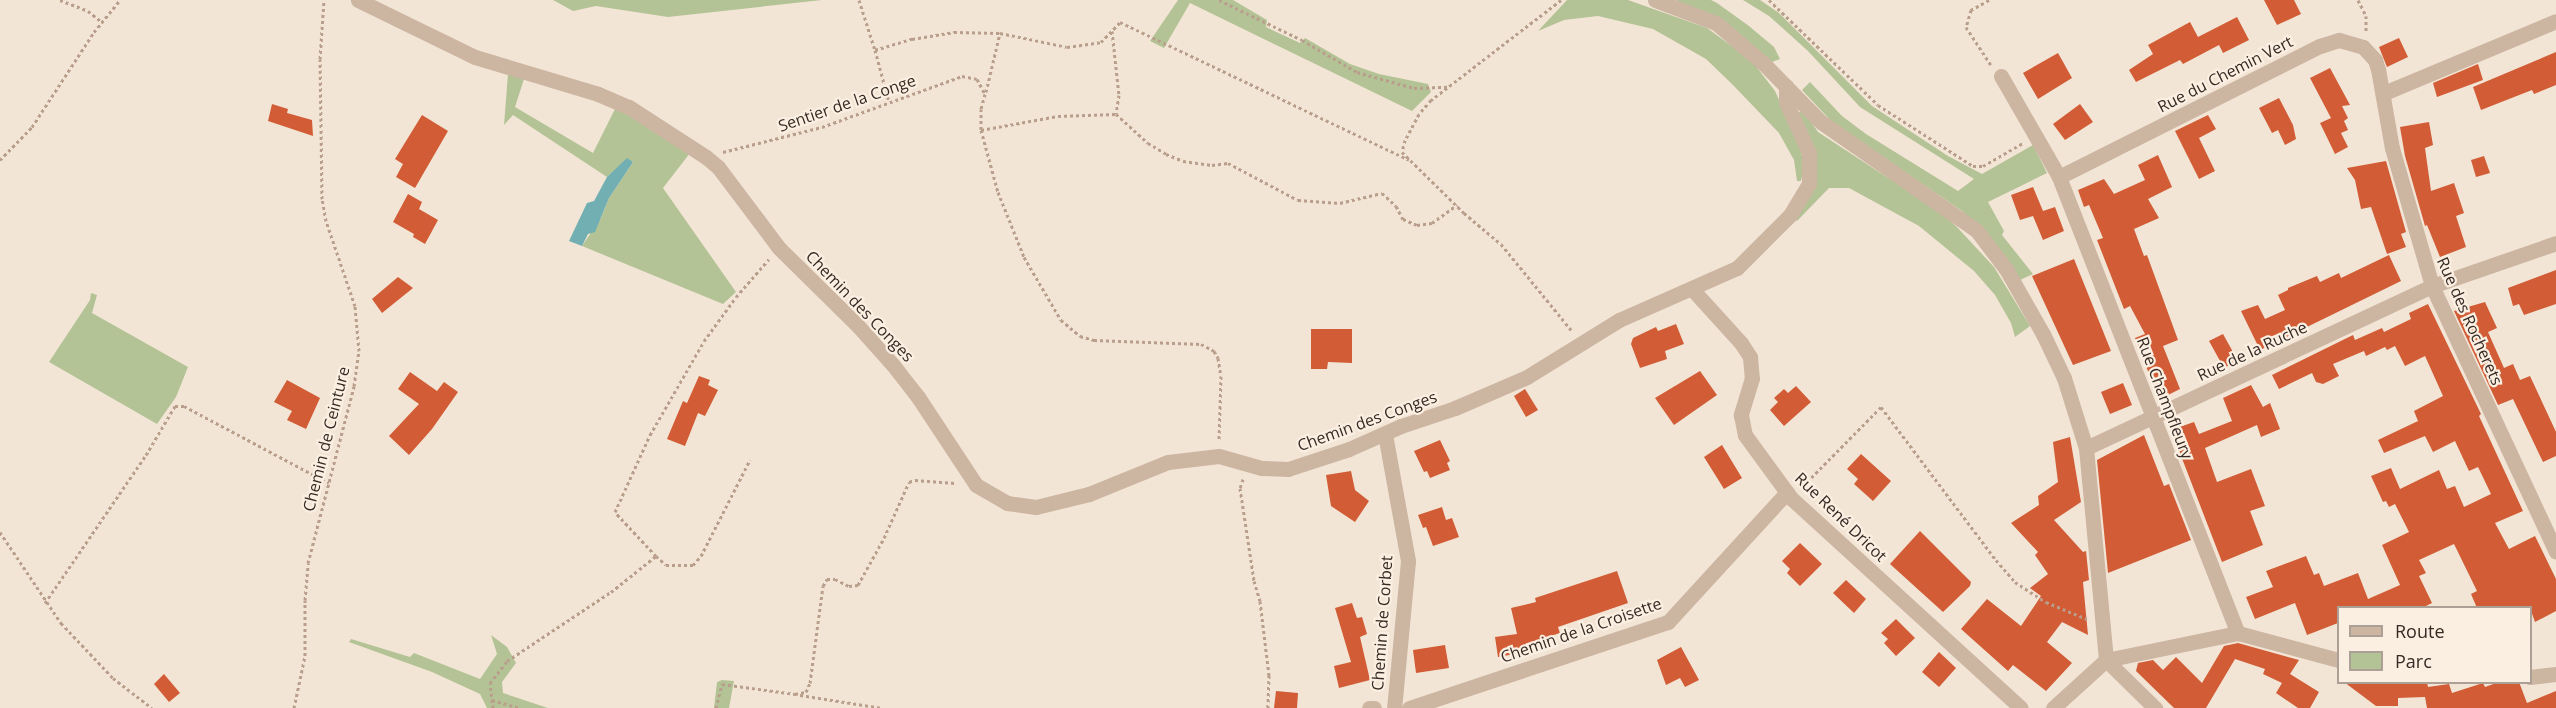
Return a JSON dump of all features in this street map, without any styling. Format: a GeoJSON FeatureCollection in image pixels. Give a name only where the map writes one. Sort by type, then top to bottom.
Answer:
{"type":"FeatureCollection","features":[{"type":"Feature","properties":{"kind":"street","name":"Chemin des Conges"},"geometry":{"type":"LineString","coordinates":[[358,0],[475,57],[577,87],[629,107],[706,157],[722,173],[779,248],[859,327],[893,365],[942,431],[972,480],[995,498],[1020,506],[1036,507],[1089,494],[1168,462],[1219,456],[1248,464],[1288,469],[1385,434],[1527,377],[1619,320],[1725,274],[1747,261],[1791,215],[1809,183],[1809,153],[1786,102],[1786,86]]}},
{"type":"Feature","properties":{"kind":"street"},"geometry":{"type":"LineString","coordinates":[[1655,0],[1716,23],[1786,86],[1821,122],[1845,141],[1977,231],[2006,269],[2043,334],[2064,378],[2086,448],[2106,660],[2155,708]]}},
{"type":"Feature","properties":{"kind":"street"},"geometry":{"type":"LineString","coordinates":[[2363,47],[2375,60],[2384,93],[2556,21]]}},
{"type":"Feature","properties":{"kind":"street","name":"Rue du Chemin Vert"},"geometry":{"type":"LineString","coordinates":[[2059,177],[2320,46],[2339,40],[2363,47]]}},
{"type":"Feature","properties":{"kind":"street","name":"Rue Champfleury"},"geometry":{"type":"LineString","coordinates":[[2001,76],[2059,177],[2238,633]]}},
{"type":"Feature","properties":{"kind":"street","name":"Rue des Rocherets"},"geometry":{"type":"LineString","coordinates":[[2384,93],[2391,148],[2432,286],[2556,552]]}},
{"type":"Feature","properties":{"kind":"street","name":"Rue de la Ruche"},"geometry":{"type":"LineString","coordinates":[[2086,448],[2432,286],[2556,243]]}},
{"type":"Feature","properties":{"kind":"street","name":"Rue René Dricot"},"geometry":{"type":"LineString","coordinates":[[1692,289],[1741,343],[1750,357],[1752,378],[1742,405],[1745,435],[1789,495],[2021,708]]}},
{"type":"Feature","properties":{"kind":"street","name":"Chemin de Corbet"},"geometry":{"type":"LineString","coordinates":[[1385,434],[1408,561],[1394,708]]}},
{"type":"Feature","properties":{"kind":"street","name":"Chemin de la Croisette"},"geometry":{"type":"LineString","coordinates":[[1409,708],[1668,622],[1789,495]]}},
{"type":"Feature","properties":{"kind":"street"},"geometry":{"type":"LineString","coordinates":[[2053,708],[2106,660],[2238,633],[2337,660]]}},
{"type":"Feature","properties":{"kind":"street"},"geometry":{"type":"LineString","coordinates":[[2532,677],[2556,674]]}},
{"type":"Feature","properties":{"kind":"street"},"geometry":{"type":"LineString","coordinates":[[1369,708],[1374,708]]}},
{"type":"Feature","properties":{"kind":"path"},"geometry":{"type":"LineString","coordinates":[[60,0],[88,10],[102,22]]}},
{"type":"Feature","properties":{"kind":"path"},"geometry":{"type":"LineString","coordinates":[[0,160],[24,137],[54,97],[102,22],[120,0]]}},
{"type":"Feature","properties":{"kind":"path","name":"Chemin de Ceinture"},"geometry":{"type":"LineString","coordinates":[[294,708],[304,671],[304,600],[308,563],[354,386],[359,351],[355,306],[326,222],[322,199],[320,59],[324,0]]}},
{"type":"Feature","properties":{"kind":"path"},"geometry":{"type":"LineString","coordinates":[[859,0],[889,102]]}},
{"type":"Feature","properties":{"kind":"path"},"geometry":{"type":"LineString","coordinates":[[1219,0],[1302,40],[1357,72],[1414,88],[1448,87]]}},
{"type":"Feature","properties":{"kind":"path"},"geometry":{"type":"LineString","coordinates":[[1562,0],[1448,87],[1419,114],[1405,140],[1402,152],[1501,244],[1582,344]]}},
{"type":"Feature","properties":{"kind":"path"},"geometry":{"type":"LineString","coordinates":[[1769,0],[1878,105],[1973,166],[1983,166],[2008,153],[2025,141],[2032,132]]}},
{"type":"Feature","properties":{"kind":"path"},"geometry":{"type":"LineString","coordinates":[[1989,0],[1971,10],[1965,27],[1986,60],[2001,76]]}},
{"type":"Feature","properties":{"kind":"path"},"geometry":{"type":"LineString","coordinates":[[2358,0],[2366,16],[2366,37],[2363,47]]}},
{"type":"Feature","properties":{"kind":"path"},"geometry":{"type":"LineString","coordinates":[[875,50],[912,39],[954,32],[1000,33],[1067,47],[1101,42],[1120,22],[1409,160]]}},
{"type":"Feature","properties":{"kind":"path"},"geometry":{"type":"LineString","coordinates":[[1112,31],[1119,95],[1116,114]]}},
{"type":"Feature","properties":{"kind":"path"},"geometry":{"type":"LineString","coordinates":[[1000,33],[991,78],[981,109],[981,130],[998,192],[1024,257],[1061,320],[1071,330],[1094,340],[1201,344],[1214,351],[1218,358],[1221,376],[1219,456]]}},
{"type":"Feature","properties":{"kind":"path","name":"Sentier de la Conge"},"geometry":{"type":"LineString","coordinates":[[706,157],[822,127],[962,76],[977,79],[985,94]]}},
{"type":"Feature","properties":{"kind":"path"},"geometry":{"type":"LineString","coordinates":[[981,130],[1058,116],[1116,114],[1148,143],[1166,154],[1193,163],[1212,165],[1228,163],[1298,200],[1340,204],[1368,194],[1382,193],[1396,206],[1403,219],[1417,225],[1432,223],[1457,205]]}},
{"type":"Feature","properties":{"kind":"path"},"geometry":{"type":"LineString","coordinates":[[750,460],[701,556],[693,565],[666,565],[615,512],[650,435],[704,341],[736,297],[779,248]]}},
{"type":"Feature","properties":{"kind":"path"},"geometry":{"type":"LineString","coordinates":[[45,603],[146,455],[175,405],[184,406],[329,483]]}},
{"type":"Feature","properties":{"kind":"path"},"geometry":{"type":"LineString","coordinates":[[1789,495],[1881,407],[2015,582],[2046,602],[2102,625]]}},
{"type":"Feature","properties":{"kind":"path"},"geometry":{"type":"LineString","coordinates":[[1248,464],[1240,488],[1254,581],[1260,601],[1269,675],[1269,708]]}},
{"type":"Feature","properties":{"kind":"path"},"geometry":{"type":"LineString","coordinates":[[795,694],[806,692],[810,683],[823,586],[827,579],[835,579],[849,586],[858,585],[884,538],[909,482],[915,480],[948,483],[972,480]]}},
{"type":"Feature","properties":{"kind":"path"},"geometry":{"type":"LineString","coordinates":[[0,532],[45,603],[113,678],[152,708]]}},
{"type":"Feature","properties":{"kind":"path"},"geometry":{"type":"LineString","coordinates":[[493,708],[490,683],[507,661],[611,592],[656,556]]}},
{"type":"Feature","properties":{"kind":"path"},"geometry":{"type":"LineString","coordinates":[[716,708],[722,684],[882,708]]}},
{"type":"Feature","properties":{"kind":"path"},"geometry":{"type":"LineString","coordinates":[[492,700],[519,708]]}},
{"type":"Feature","properties":{"kind":"green space"},"geometry":{"type":"Polygon","coordinates":[[[553,0],[822,0],[668,17],[596,6],[573,11],[553,0]]]}},
{"type":"Feature","properties":{"kind":"green space"},"geometry":{"type":"Polygon","coordinates":[[[1178,0],[1233,0],[1267,20],[1266,27],[1300,43],[1305,38],[1350,64],[1379,74],[1428,84],[1431,92],[1412,111],[1190,3],[1164,48],[1150,41],[1178,0]]]}},
{"type":"Feature","properties":{"kind":"green space"},"geometry":{"type":"Polygon","coordinates":[[[1567,0],[1628,0],[1707,28],[1733,47],[1755,65],[1775,91],[1800,146],[1804,167],[1801,181],[1797,181],[1794,160],[1779,133],[1706,59],[1653,29],[1598,16],[1564,20],[1538,31],[1567,0]]]}},
{"type":"Feature","properties":{"kind":"green space"},"geometry":{"type":"Polygon","coordinates":[[[1676,0],[1711,0],[1717,3],[1774,47],[1780,59],[1772,62],[1676,0]]]}},
{"type":"Feature","properties":{"kind":"green space"},"geometry":{"type":"Polygon","coordinates":[[[1743,0],[1760,0],[1779,13],[1872,106],[1948,156],[1982,174],[2033,145],[2047,173],[1988,202],[2004,231],[2002,235],[2033,274],[2020,280],[1962,211],[1832,122],[1802,90],[1810,82],[1842,116],[1866,134],[1958,191],[1974,179],[1860,107],[1808,51],[1769,16],[1743,0]]]}},
{"type":"Feature","properties":{"kind":"green space"},"geometry":{"type":"Polygon","coordinates":[[[508,74],[524,79],[515,107],[593,153],[615,109],[649,125],[690,153],[663,188],[736,292],[723,304],[582,246],[601,218],[609,198],[633,162],[627,159],[607,177],[513,115],[504,125],[508,74]]]}},
{"type":"Feature","properties":{"kind":"green space"},"geometry":{"type":"Polygon","coordinates":[[[1804,111],[1818,132],[1940,212],[1956,226],[1994,267],[2030,326],[2015,337],[2011,323],[1995,295],[1974,271],[1919,226],[1849,188],[1829,188],[1797,221],[1795,219],[1811,194],[1794,113],[1804,111]]]}},
{"type":"Feature","properties":{"kind":"green space"},"geometry":{"type":"Polygon","coordinates":[[[91,293],[97,295],[92,313],[188,367],[176,397],[157,424],[49,362],[90,300],[91,293]]]}},
{"type":"Feature","properties":{"kind":"green space"},"geometry":{"type":"Polygon","coordinates":[[[491,635],[507,647],[516,663],[502,682],[503,693],[548,708],[487,708],[480,694],[432,672],[349,642],[351,639],[410,657],[414,653],[480,679],[497,654],[491,635]]]}},
{"type":"Feature","properties":{"kind":"green space"},"geometry":{"type":"Polygon","coordinates":[[[734,681],[729,708],[714,708],[717,682],[734,681]]]}},
{"type":"Feature","properties":{"kind":"water"},"geometry":{"type":"Polygon","coordinates":[[[627,158],[633,162],[609,198],[595,232],[588,234],[582,246],[569,241],[587,203],[594,201],[607,177],[627,158]]]}},
{"type":"Feature","properties":{"kind":"building"},"geometry":{"type":"Polygon","coordinates":[[[2264,0],[2294,0],[2301,14],[2277,25],[2264,0]]]}},
{"type":"Feature","properties":{"kind":"building"},"geometry":{"type":"Polygon","coordinates":[[[2237,17],[2249,40],[2223,53],[2219,45],[2183,64],[2180,60],[2136,82],[2129,70],[2153,54],[2148,45],[2190,22],[2198,37],[2237,17]]]}},
{"type":"Feature","properties":{"kind":"building"},"geometry":{"type":"Polygon","coordinates":[[[2399,38],[2408,57],[2387,67],[2379,47],[2399,38]]]}},
{"type":"Feature","properties":{"kind":"building"},"geometry":{"type":"Polygon","coordinates":[[[2556,52],[2556,85],[2534,94],[2532,90],[2481,110],[2473,87],[2556,52]]]}},
{"type":"Feature","properties":{"kind":"building"},"geometry":{"type":"Polygon","coordinates":[[[2058,53],[2072,78],[2038,99],[2023,73],[2058,53]]]}},
{"type":"Feature","properties":{"kind":"building"},"geometry":{"type":"Polygon","coordinates":[[[2478,64],[2483,80],[2437,97],[2433,83],[2478,64]]]}},
{"type":"Feature","properties":{"kind":"building"},"geometry":{"type":"Polygon","coordinates":[[[2330,68],[2350,105],[2342,106],[2348,118],[2344,121],[2348,130],[2341,133],[2348,147],[2335,154],[2320,123],[2331,118],[2310,78],[2330,68]]]}},
{"type":"Feature","properties":{"kind":"building"},"geometry":{"type":"Polygon","coordinates":[[[2279,98],[2293,125],[2296,139],[2285,145],[2278,130],[2272,133],[2259,108],[2279,98]]]}},
{"type":"Feature","properties":{"kind":"building"},"geometry":{"type":"Polygon","coordinates":[[[272,104],[288,109],[287,113],[312,120],[313,136],[268,121],[272,104]]]}},
{"type":"Feature","properties":{"kind":"building"},"geometry":{"type":"Polygon","coordinates":[[[2080,104],[2093,122],[2065,140],[2053,124],[2080,104]]]}},
{"type":"Feature","properties":{"kind":"building"},"geometry":{"type":"Polygon","coordinates":[[[422,115],[448,131],[415,188],[396,177],[403,164],[395,159],[422,115]]]}},
{"type":"Feature","properties":{"kind":"building"},"geometry":{"type":"Polygon","coordinates":[[[2208,115],[2216,129],[2199,138],[2215,171],[2199,179],[2175,131],[2208,115]]]}},
{"type":"Feature","properties":{"kind":"building"},"geometry":{"type":"Polygon","coordinates":[[[2429,122],[2433,145],[2425,148],[2431,191],[2454,183],[2464,213],[2456,216],[2466,247],[2440,257],[2427,225],[2425,226],[2405,156],[2400,127],[2429,122]]]}},
{"type":"Feature","properties":{"kind":"building"},"geometry":{"type":"Polygon","coordinates":[[[2158,155],[2172,187],[2148,199],[2159,218],[2134,229],[2144,256],[2147,255],[2178,340],[2163,346],[2180,389],[2164,397],[2158,397],[2135,338],[2145,334],[2130,306],[2124,309],[2097,240],[2103,238],[2089,205],[2084,207],[2078,190],[2104,179],[2114,194],[2145,180],[2138,165],[2158,155]]]}},
{"type":"Feature","properties":{"kind":"building"},"geometry":{"type":"Polygon","coordinates":[[[2484,156],[2490,173],[2476,177],[2471,160],[2484,156]]]}},
{"type":"Feature","properties":{"kind":"building"},"geometry":{"type":"Polygon","coordinates":[[[2386,161],[2406,232],[2401,234],[2406,247],[2387,254],[2371,207],[2361,209],[2355,180],[2347,168],[2386,161]]]}},
{"type":"Feature","properties":{"kind":"building"},"geometry":{"type":"Polygon","coordinates":[[[2033,187],[2043,211],[2055,207],[2064,231],[2043,240],[2033,216],[2020,220],[2011,195],[2033,187]]]}},
{"type":"Feature","properties":{"kind":"building"},"geometry":{"type":"Polygon","coordinates":[[[408,194],[422,202],[419,209],[438,220],[425,244],[413,237],[414,234],[393,222],[408,194]]]}},
{"type":"Feature","properties":{"kind":"building"},"geometry":{"type":"Polygon","coordinates":[[[2389,255],[2401,281],[2260,350],[2241,311],[2258,305],[2265,319],[2285,310],[2278,295],[2288,288],[2317,276],[2320,282],[2339,273],[2341,278],[2389,255]]]}},
{"type":"Feature","properties":{"kind":"building"},"geometry":{"type":"Polygon","coordinates":[[[2074,259],[2111,351],[2073,365],[2032,276],[2074,259]]]}},
{"type":"Feature","properties":{"kind":"building"},"geometry":{"type":"Polygon","coordinates":[[[2556,270],[2556,304],[2524,315],[2519,304],[2513,306],[2508,288],[2556,270]]]}},
{"type":"Feature","properties":{"kind":"building"},"geometry":{"type":"Polygon","coordinates":[[[398,277],[413,288],[382,313],[372,299],[398,277]]]}},
{"type":"Feature","properties":{"kind":"building"},"geometry":{"type":"Polygon","coordinates":[[[2485,302],[2497,328],[2488,332],[2504,368],[2513,364],[2520,380],[2530,376],[2556,432],[2556,456],[2543,462],[2513,399],[2498,405],[2454,311],[2485,302]]]}},
{"type":"Feature","properties":{"kind":"building"},"geometry":{"type":"Polygon","coordinates":[[[2428,304],[2481,414],[2479,416],[2523,511],[2495,523],[2509,549],[2535,536],[2556,579],[2556,611],[2535,622],[2532,606],[2476,606],[2471,594],[2477,591],[2454,544],[2419,560],[2426,573],[2419,576],[2432,603],[2426,606],[2337,606],[2337,623],[2307,635],[2295,603],[2255,619],[2246,597],[2273,587],[2266,571],[2306,556],[2314,575],[2319,573],[2324,586],[2358,573],[2368,599],[2400,585],[2382,545],[2409,532],[2395,504],[2389,507],[2386,501],[2383,502],[2371,476],[2391,468],[2400,489],[2439,470],[2447,489],[2455,486],[2464,507],[2491,494],[2478,467],[2469,471],[2455,441],[2433,452],[2425,436],[2384,453],[2378,440],[2418,421],[2414,411],[2443,396],[2425,356],[2405,366],[2395,346],[2387,350],[2385,347],[2366,356],[2364,351],[2333,364],[2339,376],[2323,384],[2316,382],[2312,373],[2279,389],[2272,375],[2353,335],[2355,340],[2382,328],[2384,332],[2411,319],[2409,313],[2428,304]]]}},
{"type":"Feature","properties":{"kind":"building"},"geometry":{"type":"Polygon","coordinates":[[[1676,324],[1684,344],[1665,351],[1667,359],[1640,368],[1631,344],[1633,338],[1656,327],[1658,331],[1676,324]]]}},
{"type":"Feature","properties":{"kind":"building"},"geometry":{"type":"Polygon","coordinates":[[[1311,329],[1352,329],[1352,363],[1328,362],[1327,369],[1311,369],[1311,329]]]}},
{"type":"Feature","properties":{"kind":"building"},"geometry":{"type":"Polygon","coordinates":[[[2223,334],[2238,361],[2224,368],[2209,341],[2223,334]]]}},
{"type":"Feature","properties":{"kind":"building"},"geometry":{"type":"Polygon","coordinates":[[[1700,371],[1717,395],[1674,425],[1655,398],[1700,371]]]}},
{"type":"Feature","properties":{"kind":"building"},"geometry":{"type":"Polygon","coordinates":[[[410,372],[437,391],[444,382],[458,392],[432,429],[409,455],[389,436],[419,404],[398,389],[410,372]]]}},
{"type":"Feature","properties":{"kind":"building"},"geometry":{"type":"Polygon","coordinates":[[[699,376],[710,380],[708,385],[718,390],[705,416],[698,413],[685,446],[667,439],[683,401],[687,403],[699,376]]]}},
{"type":"Feature","properties":{"kind":"building"},"geometry":{"type":"Polygon","coordinates":[[[287,380],[320,398],[306,429],[287,420],[292,411],[274,402],[287,380]]]}},
{"type":"Feature","properties":{"kind":"building"},"geometry":{"type":"Polygon","coordinates":[[[2123,383],[2132,405],[2110,414],[2101,392],[2123,383]]]}},
{"type":"Feature","properties":{"kind":"building"},"geometry":{"type":"Polygon","coordinates":[[[2251,385],[2263,407],[2270,403],[2280,429],[2261,437],[2257,425],[2205,448],[2217,482],[2251,469],[2265,506],[2250,511],[2263,545],[2222,562],[2171,430],[2194,422],[2199,434],[2232,421],[2223,398],[2251,385]]]}},
{"type":"Feature","properties":{"kind":"building"},"geometry":{"type":"Polygon","coordinates":[[[1796,386],[1811,402],[1784,426],[1770,410],[1778,402],[1774,398],[1784,389],[1788,393],[1796,386]]]}},
{"type":"Feature","properties":{"kind":"building"},"geometry":{"type":"Polygon","coordinates":[[[1525,389],[1538,410],[1526,417],[1514,396],[1525,389]]]}},
{"type":"Feature","properties":{"kind":"building"},"geometry":{"type":"Polygon","coordinates":[[[2144,435],[2164,486],[2169,484],[2191,540],[2108,573],[2097,460],[2144,435]]]}},
{"type":"Feature","properties":{"kind":"building"},"geometry":{"type":"Polygon","coordinates":[[[2070,437],[2081,502],[2054,520],[2083,552],[2086,551],[2089,580],[2083,582],[2088,635],[2062,622],[2047,642],[2072,663],[2046,691],[2013,665],[2008,671],[1961,629],[1987,599],[2021,626],[2041,596],[2030,588],[2048,574],[2035,555],[2038,552],[2011,523],[2039,505],[2038,496],[2058,482],[2053,442],[2070,437]]]}},
{"type":"Feature","properties":{"kind":"building"},"geometry":{"type":"Polygon","coordinates":[[[1440,440],[1450,461],[1447,463],[1450,470],[1430,478],[1427,471],[1424,472],[1414,451],[1440,440]]]}},
{"type":"Feature","properties":{"kind":"building"},"geometry":{"type":"Polygon","coordinates":[[[1722,445],[1742,478],[1724,489],[1704,457],[1722,445]]]}},
{"type":"Feature","properties":{"kind":"building"},"geometry":{"type":"Polygon","coordinates":[[[1861,454],[1891,481],[1873,501],[1854,484],[1858,479],[1847,469],[1861,454]]]}},
{"type":"Feature","properties":{"kind":"building"},"geometry":{"type":"Polygon","coordinates":[[[1351,471],[1355,490],[1369,501],[1355,522],[1331,506],[1326,475],[1351,471]]]}},
{"type":"Feature","properties":{"kind":"building"},"geometry":{"type":"Polygon","coordinates":[[[1442,507],[1446,520],[1452,518],[1459,537],[1433,546],[1426,527],[1423,528],[1418,515],[1442,507]]]}},
{"type":"Feature","properties":{"kind":"building"},"geometry":{"type":"Polygon","coordinates":[[[1920,531],[1971,582],[1970,586],[1943,612],[1890,564],[1920,531]]]}},
{"type":"Feature","properties":{"kind":"building"},"geometry":{"type":"Polygon","coordinates":[[[1800,543],[1822,564],[1800,586],[1787,573],[1790,569],[1782,561],[1800,543]]]}},
{"type":"Feature","properties":{"kind":"building"},"geometry":{"type":"Polygon","coordinates":[[[1617,571],[1628,603],[1558,627],[1560,633],[1525,644],[1526,652],[1498,657],[1495,637],[1517,634],[1511,608],[1536,602],[1535,598],[1617,571]]]}},
{"type":"Feature","properties":{"kind":"building"},"geometry":{"type":"Polygon","coordinates":[[[1846,580],[1866,599],[1854,613],[1833,593],[1846,580]]]}},
{"type":"Feature","properties":{"kind":"building"},"geometry":{"type":"Polygon","coordinates":[[[1352,603],[1357,618],[1362,617],[1367,634],[1360,637],[1370,680],[1339,688],[1334,666],[1351,662],[1335,608],[1352,603]]]}},
{"type":"Feature","properties":{"kind":"building"},"geometry":{"type":"Polygon","coordinates":[[[1896,619],[1915,638],[1896,656],[1884,643],[1888,639],[1881,633],[1896,619]]]}},
{"type":"Feature","properties":{"kind":"building"},"geometry":{"type":"Polygon","coordinates":[[[2238,643],[2299,660],[2290,674],[2319,692],[2310,708],[2298,708],[2276,693],[2282,683],[2263,674],[2265,669],[2235,659],[2206,708],[2174,708],[2136,671],[2138,663],[2153,660],[2163,670],[2176,657],[2202,683],[2224,646],[2238,643]]]}},
{"type":"Feature","properties":{"kind":"building"},"geometry":{"type":"Polygon","coordinates":[[[1445,645],[1449,668],[1416,673],[1413,650],[1445,645]]]}},
{"type":"Feature","properties":{"kind":"building"},"geometry":{"type":"Polygon","coordinates":[[[1681,647],[1699,680],[1685,687],[1680,678],[1666,685],[1657,660],[1681,647]]]}},
{"type":"Feature","properties":{"kind":"building"},"geometry":{"type":"Polygon","coordinates":[[[1939,652],[1956,668],[1939,687],[1922,672],[1939,652]]]}},
{"type":"Feature","properties":{"kind":"building"},"geometry":{"type":"Polygon","coordinates":[[[164,674],[180,693],[169,702],[154,684],[164,674]]]}},
{"type":"Feature","properties":{"kind":"building"},"geometry":{"type":"Polygon","coordinates":[[[2347,684],[2427,684],[2428,687],[2449,684],[2452,693],[2480,684],[2484,684],[2485,687],[2493,684],[2520,684],[2527,703],[2556,691],[2556,708],[2427,708],[2425,697],[2398,698],[2398,706],[2376,706],[2347,684]]]}},
{"type":"Feature","properties":{"kind":"building"},"geometry":{"type":"Polygon","coordinates":[[[1276,691],[1298,693],[1297,708],[1274,708],[1276,691]]]}}]}
